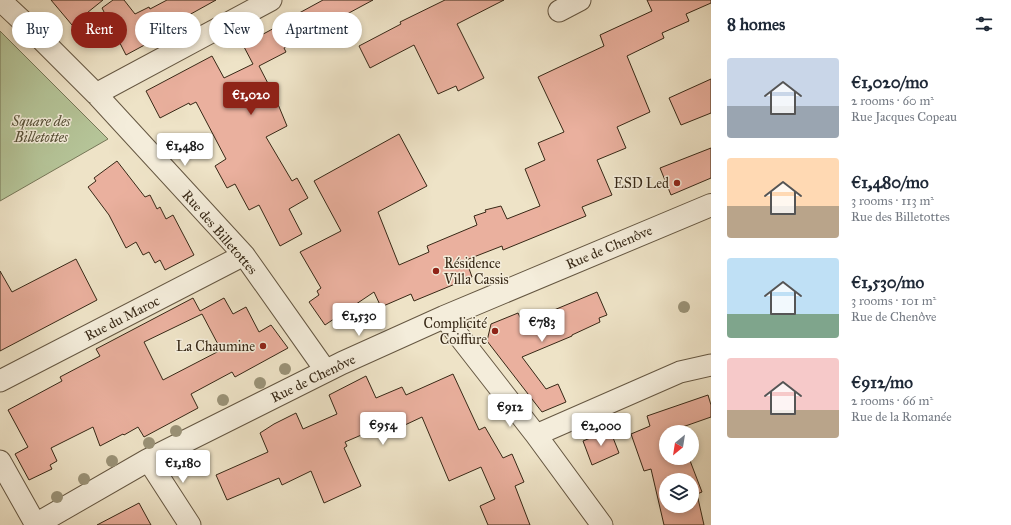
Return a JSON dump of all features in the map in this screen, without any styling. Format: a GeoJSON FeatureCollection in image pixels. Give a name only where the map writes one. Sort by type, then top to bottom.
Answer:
{"type":"FeatureCollection","features":[{"type":"Feature","properties":{"kind":"street","name":"Rue des Billetottes"},"geometry":{"type":"LineString","coordinates":[[0,0],[96,94],[244,255],[326,371]]}},
{"type":"Feature","properties":{"kind":"street"},"geometry":{"type":"LineString","coordinates":[[96,94],[270,0]]}},
{"type":"Feature","properties":{"kind":"street"},"geometry":{"type":"LineString","coordinates":[[559,11],[580,0]]}},
{"type":"Feature","properties":{"kind":"street","name":"Rue de Chenôve"},"geometry":{"type":"LineString","coordinates":[[35,525],[148,460],[326,371],[444,317],[711,205]]}},
{"type":"Feature","properties":{"kind":"street","name":"Rue du Maroc"},"geometry":{"type":"LineString","coordinates":[[0,381],[244,255]]}},
{"type":"Feature","properties":{"kind":"street"},"geometry":{"type":"LineString","coordinates":[[444,317],[536,435],[602,525]]}},
{"type":"Feature","properties":{"kind":"street"},"geometry":{"type":"LineString","coordinates":[[536,435],[680,372],[711,365]]}},
{"type":"Feature","properties":{"kind":"street"},"geometry":{"type":"LineString","coordinates":[[148,460],[190,525]]}},
{"type":"Feature","properties":{"kind":"street"},"geometry":{"type":"LineString","coordinates":[[0,462],[35,525]]}},
{"type":"Feature","properties":{"kind":"green space","name":"Square des Billetottes"},"geometry":{"type":"Polygon","coordinates":[[[0,31],[12,43],[12,48],[17,48],[108,139],[0,201],[0,31]]]}},
{"type":"Feature","properties":{"kind":"building"},"geometry":{"type":"Polygon","coordinates":[[[51,0],[103,0],[88,12],[71,12],[71,24],[63,14],[63,12],[61,12],[51,0]]]}},
{"type":"Feature","properties":{"kind":"building"},"geometry":{"type":"Polygon","coordinates":[[[113,0],[124,0],[135,14],[135,48],[139,48],[126,55],[122,48],[127,48],[127,12],[104,12],[102,8],[113,0]]]}},
{"type":"Feature","properties":{"kind":"building"},"geometry":{"type":"Polygon","coordinates":[[[167,0],[216,0],[194,12],[139,12],[149,7],[150,9],[167,0]]]}},
{"type":"Feature","properties":{"kind":"building"},"geometry":{"type":"Polygon","coordinates":[[[323,0],[373,0],[351,12],[301,12],[323,0]]]}},
{"type":"Feature","properties":{"kind":"building"},"geometry":{"type":"Polygon","coordinates":[[[445,0],[504,0],[457,24],[484,78],[458,91],[456,86],[438,94],[414,45],[370,68],[360,48],[362,48],[362,44],[401,24],[400,22],[445,0]]]}},
{"type":"Feature","properties":{"kind":"building"},"geometry":{"type":"Polygon","coordinates":[[[647,0],[711,0],[711,3],[686,14],[689,21],[662,33],[664,38],[627,56],[650,112],[617,127],[626,148],[597,160],[612,195],[582,207],[586,216],[503,250],[502,246],[466,260],[472,277],[414,301],[411,294],[381,307],[374,292],[325,325],[309,302],[319,295],[317,291],[321,288],[300,252],[341,231],[314,181],[399,134],[427,186],[378,212],[399,265],[429,252],[427,246],[477,225],[474,216],[486,212],[485,210],[501,206],[507,219],[540,206],[525,169],[545,160],[538,143],[564,132],[538,77],[604,46],[600,35],[652,11],[647,0]]]}},
{"type":"Feature","properties":{"kind":"building"},"geometry":{"type":"Polygon","coordinates":[[[272,29],[272,48],[284,48],[286,52],[259,66],[275,97],[287,126],[266,137],[292,181],[297,178],[308,198],[289,209],[302,234],[280,246],[259,205],[249,210],[235,184],[227,188],[215,166],[226,159],[196,102],[190,105],[189,103],[160,118],[146,91],[212,56],[224,78],[253,64],[245,48],[264,48],[264,34],[272,29]]]}},
{"type":"Feature","properties":{"kind":"building"},"geometry":{"type":"Polygon","coordinates":[[[711,79],[711,113],[681,125],[669,98],[711,79]]]}},
{"type":"Feature","properties":{"kind":"building"},"geometry":{"type":"Polygon","coordinates":[[[711,148],[711,178],[671,195],[660,168],[711,148]]]}},
{"type":"Feature","properties":{"kind":"building"},"geometry":{"type":"Polygon","coordinates":[[[117,161],[145,197],[150,195],[157,209],[160,207],[166,219],[173,215],[194,255],[165,270],[160,260],[155,263],[149,252],[143,255],[136,242],[126,248],[109,215],[88,187],[96,181],[94,178],[117,161]]]}},
{"type":"Feature","properties":{"kind":"building"},"geometry":{"type":"Polygon","coordinates":[[[76,259],[97,300],[0,351],[0,271],[12,292],[76,259]]]}},
{"type":"Feature","properties":{"kind":"building"},"geometry":{"type":"Polygon","coordinates":[[[597,292],[607,315],[599,318],[600,322],[572,336],[522,357],[546,389],[558,384],[566,402],[542,412],[487,341],[491,324],[518,313],[523,323],[597,292]]]}},
{"type":"Feature","properties":{"kind":"building"},"geometry":{"type":"Polygon","coordinates":[[[193,298],[200,311],[224,298],[233,314],[246,307],[259,332],[271,325],[288,348],[235,377],[232,372],[191,394],[198,408],[144,437],[138,427],[100,446],[93,427],[51,448],[57,461],[50,465],[52,469],[29,480],[15,454],[28,447],[8,410],[62,381],[60,377],[100,356],[96,349],[193,298]],[[202,314],[144,342],[163,380],[221,350],[202,314]]]}},
{"type":"Feature","properties":{"kind":"building"},"geometry":{"type":"Polygon","coordinates":[[[453,374],[479,430],[485,427],[503,458],[512,454],[524,482],[515,486],[530,525],[488,525],[480,506],[495,499],[481,467],[449,481],[422,417],[390,432],[387,424],[345,442],[347,446],[344,448],[361,486],[324,503],[311,471],[282,485],[279,478],[227,500],[216,475],[268,452],[260,433],[274,424],[296,413],[303,429],[337,414],[329,395],[366,376],[376,398],[402,387],[406,395],[453,374]]]}},
{"type":"Feature","properties":{"kind":"building"},"geometry":{"type":"Polygon","coordinates":[[[708,395],[711,405],[711,417],[688,425],[659,425],[659,465],[692,465],[695,473],[659,473],[659,503],[651,469],[644,471],[631,434],[650,426],[647,416],[708,395]]]}},
{"type":"Feature","properties":{"kind":"building"},"geometry":{"type":"Polygon","coordinates":[[[610,430],[619,453],[592,465],[583,441],[610,430]]]}},
{"type":"Feature","properties":{"kind":"building"},"geometry":{"type":"Polygon","coordinates":[[[699,484],[702,492],[699,493],[699,484]]]}},
{"type":"Feature","properties":{"kind":"building"},"geometry":{"type":"Polygon","coordinates":[[[139,503],[151,525],[97,525],[139,503]]]}},
{"type":"Feature","properties":{"kind":"building"},"geometry":{"type":"Polygon","coordinates":[[[699,503],[704,525],[664,525],[661,513],[699,513],[699,503]]]}},
{"type":"Feature","properties":{"kind":"place","name":"ESD Led"},"geometry":{"type":"Point","coordinates":[677,183]}},
{"type":"Feature","properties":{"kind":"place","name":"Résidence Villa Cassis"},"geometry":{"type":"Point","coordinates":[436,271]}},
{"type":"Feature","properties":{"kind":"place","name":"Complicité Coiffure"},"geometry":{"type":"Point","coordinates":[495,331]}},
{"type":"Feature","properties":{"kind":"place","name":"La Chaumine"},"geometry":{"type":"Point","coordinates":[263,346]}}]}
